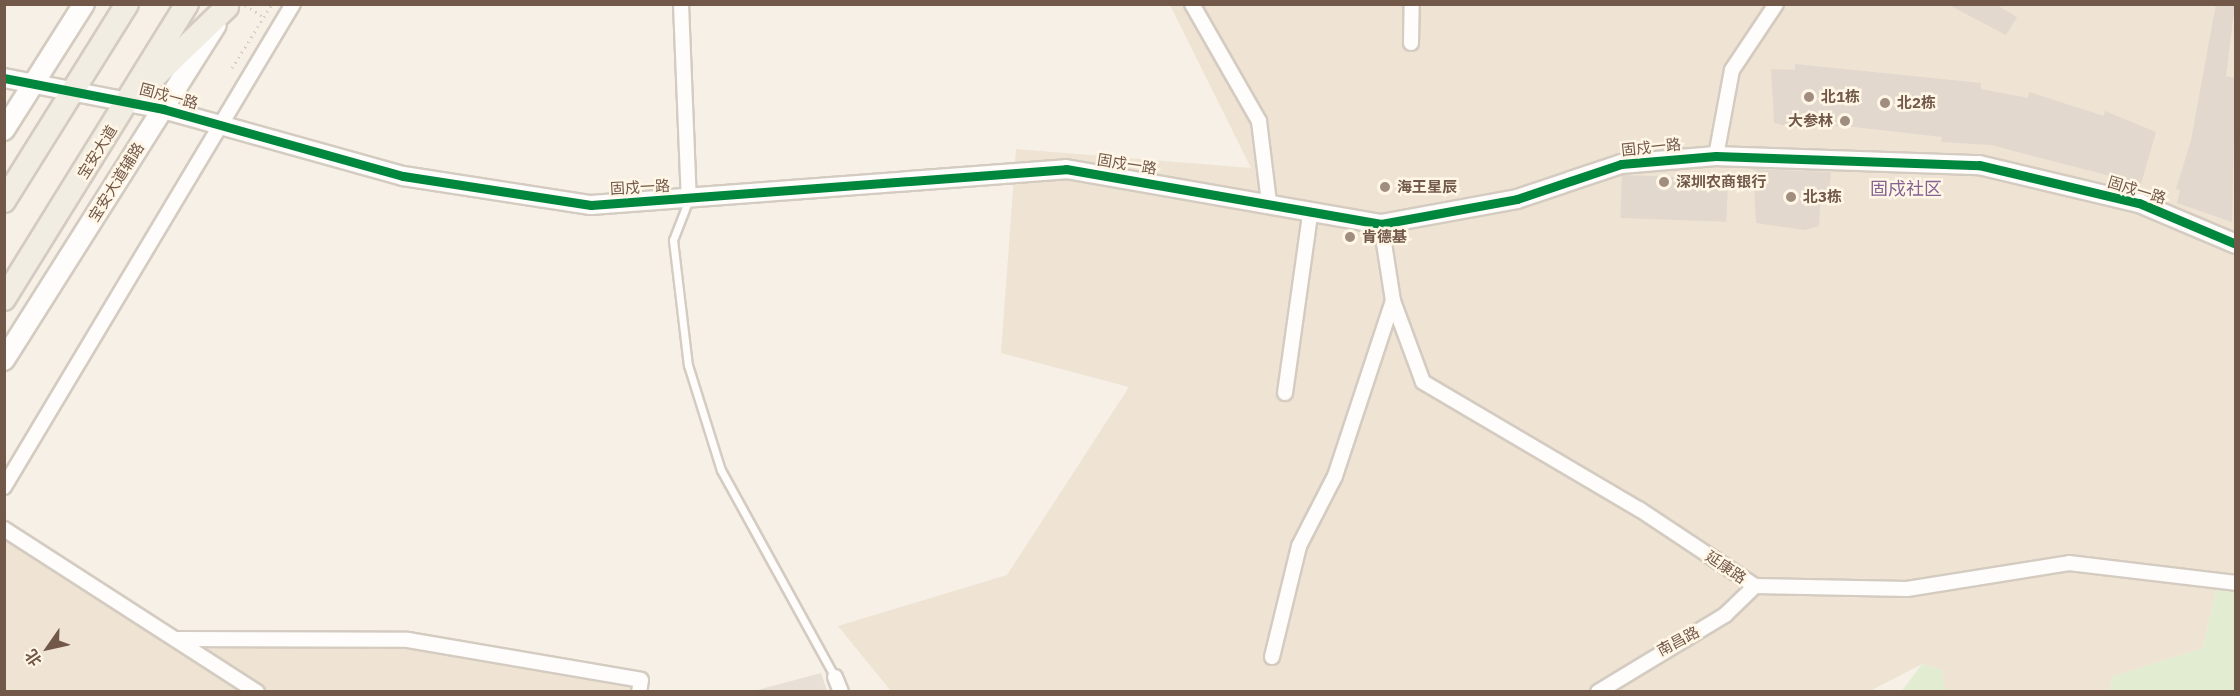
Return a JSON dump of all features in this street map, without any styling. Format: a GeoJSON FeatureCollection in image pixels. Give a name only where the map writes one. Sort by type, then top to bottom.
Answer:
{"type":"FeatureCollection","features":[{"type":"Feature","properties":{"kind":"main road"},"geometry":{"type":"LineString","coordinates":[[4,130],[84,4]]}},
{"type":"Feature","properties":{"kind":"main road"},"geometry":{"type":"LineString","coordinates":[[4,201],[127,4]]}},
{"type":"Feature","properties":{"kind":"main road","name":"宝安大道"},"geometry":{"type":"LineString","coordinates":[[4,299],[129,101],[187,4]]}},
{"type":"Feature","properties":{"kind":"main road"},"geometry":{"type":"LineString","coordinates":[[129,101],[233,5]]}},
{"type":"Feature","properties":{"kind":"main road","name":"宝安大道辅路"},"geometry":{"type":"LineString","coordinates":[[4,360],[163,109],[233,5]]}},
{"type":"Feature","properties":{"kind":"street"},"geometry":{"type":"LineString","coordinates":[[4,487],[293,4]]}},
{"type":"Feature","properties":{"kind":"street"},"geometry":{"type":"LineString","coordinates":[[681,4],[689,199]]}},
{"type":"Feature","properties":{"kind":"street"},"geometry":{"type":"LineString","coordinates":[[1192,4],[1259,121],[1269,202]]}},
{"type":"Feature","properties":{"kind":"street"},"geometry":{"type":"LineString","coordinates":[[1411,43],[1412,4]]}},
{"type":"Feature","properties":{"kind":"street"},"geometry":{"type":"LineString","coordinates":[[1716,156],[1732,70],[1776,4]]}},
{"type":"Feature","properties":{"kind":"street","name":"固戍一路"},"geometry":{"type":"LineString","coordinates":[[4,78],[34,81],[163,109],[403,176],[591,205],[1066,169],[1269,202],[1310,214],[1381,224],[1517,199],[1621,164],[1716,156],[1979,165],[2139,203],[2235,244]]}},
{"type":"Feature","properties":{"kind":"street"},"geometry":{"type":"LineString","coordinates":[[1285,393],[1310,214]]}},
{"type":"Feature","properties":{"kind":"street","name":"延康路"},"geometry":{"type":"LineString","coordinates":[[1381,224],[1393,301],[1424,382],[1639,509],[1755,586],[1907,589],[2069,563],[2235,583]]}},
{"type":"Feature","properties":{"kind":"street"},"geometry":{"type":"LineString","coordinates":[[1272,657],[1299,546],[1335,476],[1393,301]]}},
{"type":"Feature","properties":{"kind":"street"},"geometry":{"type":"LineString","coordinates":[[4,529],[257,692]]}},
{"type":"Feature","properties":{"kind":"street","name":"南昌路"},"geometry":{"type":"LineString","coordinates":[[1598,692],[1725,615],[1755,586]]}},
{"type":"Feature","properties":{"kind":"street"},"geometry":{"type":"LineString","coordinates":[[176,639],[408,640],[641,680],[639,692]]}},
{"type":"Feature","properties":{"kind":"street"},"geometry":{"type":"LineString","coordinates":[[835,677],[841,692]]}},
{"type":"Feature","properties":{"kind":"lane"},"geometry":{"type":"LineString","coordinates":[[689,199],[673,240],[692,375],[721,470],[835,677]]}},
{"type":"Feature","properties":{"kind":"path"},"geometry":{"type":"LineString","coordinates":[[232,68],[272,4]]}},
{"type":"Feature","properties":{"kind":"path"},"geometry":{"type":"LineString","coordinates":[[233,5],[264,17]]}},
{"type":"Feature","properties":{"kind":"shaded area"},"geometry":{"type":"Polygon","coordinates":[[[1170,5],[2235,5],[2235,584],[2218,581],[2203,648],[2112,677],[2109,691],[1945,691],[1942,670],[1922,664],[1868,692],[891,691],[838,626],[1007,575],[1129,387],[1001,353],[1016,149],[1251,168],[1170,5]]]}},
{"type":"Feature","properties":{"kind":"shaded area"},"geometry":{"type":"Polygon","coordinates":[[[4,529],[176,639],[408,640],[641,680],[639,691],[5,691],[4,529]]]}},
{"type":"Feature","properties":{"kind":"shaded area"},"geometry":{"type":"Polygon","coordinates":[[[821,673],[827,691],[754,691],[821,673]]]}},
{"type":"Feature","properties":{"kind":"green space"},"geometry":{"type":"Polygon","coordinates":[[[2218,581],[2235,584],[2235,691],[2109,692],[2112,677],[2203,648],[2218,581]]]}},
{"type":"Feature","properties":{"kind":"green space"},"geometry":{"type":"Polygon","coordinates":[[[1922,664],[1942,670],[1945,691],[1902,691],[1922,664]]]}},
{"type":"Feature","properties":{"kind":"building"},"geometry":{"type":"Polygon","coordinates":[[[1947,4],[1995,4],[2017,17],[2006,35],[1947,4]]]}},
{"type":"Feature","properties":{"kind":"building"},"geometry":{"type":"Polygon","coordinates":[[[2216,4],[2235,4],[2226,76],[2235,78],[2232,222],[2177,203],[2180,190],[2176,189],[2191,140],[2216,4]]]}},
{"type":"Feature","properties":{"kind":"building"},"geometry":{"type":"Polygon","coordinates":[[[1795,64],[1981,83],[1981,89],[2028,98],[2029,92],[2104,116],[2105,111],[2156,132],[2141,184],[1991,145],[1941,142],[1942,137],[1845,126],[1793,128],[1774,123],[1771,69],[1795,70],[1795,64]]]}},
{"type":"Feature","properties":{"kind":"building","name":"北3栋"},"geometry":{"type":"Polygon","coordinates":[[[1753,169],[1831,172],[1829,191],[1821,191],[1819,226],[1805,230],[1756,223],[1753,169]]]}},
{"type":"Feature","properties":{"kind":"building"},"geometry":{"type":"Polygon","coordinates":[[[1622,175],[1728,179],[1726,222],[1620,218],[1622,175]]]}},
{"type":"Feature","properties":{"kind":"cycle path"},"geometry":{"type":"LineString","coordinates":[[4,78],[163,109],[403,176],[591,205],[1066,169],[1381,224],[1517,199],[1621,164],[1716,156],[1979,165],[2139,203],[2236,244]]}},
{"type":"Feature","properties":{"kind":"place","name":"北1栋"},"geometry":{"type":"Point","coordinates":[1809,97]}},
{"type":"Feature","properties":{"kind":"place","name":"北2栋"},"geometry":{"type":"Point","coordinates":[1885,103]}},
{"type":"Feature","properties":{"kind":"place","name":"大参林"},"geometry":{"type":"Point","coordinates":[1845,121]}},
{"type":"Feature","properties":{"kind":"place","name":"深圳农商银行"},"geometry":{"type":"Point","coordinates":[1664,182]}},
{"type":"Feature","properties":{"kind":"place","name":"海王星辰"},"geometry":{"type":"Point","coordinates":[1385,187]}},
{"type":"Feature","properties":{"kind":"place","name":"北3栋"},"geometry":{"type":"Point","coordinates":[1791,197]}},
{"type":"Feature","properties":{"kind":"place","name":"肯德基"},"geometry":{"type":"Point","coordinates":[1350,237]}},
{"type":"Feature","properties":{"kind":"district","name":"固戍社区"},"geometry":{"type":"Point","coordinates":[1906,189]}}]}
